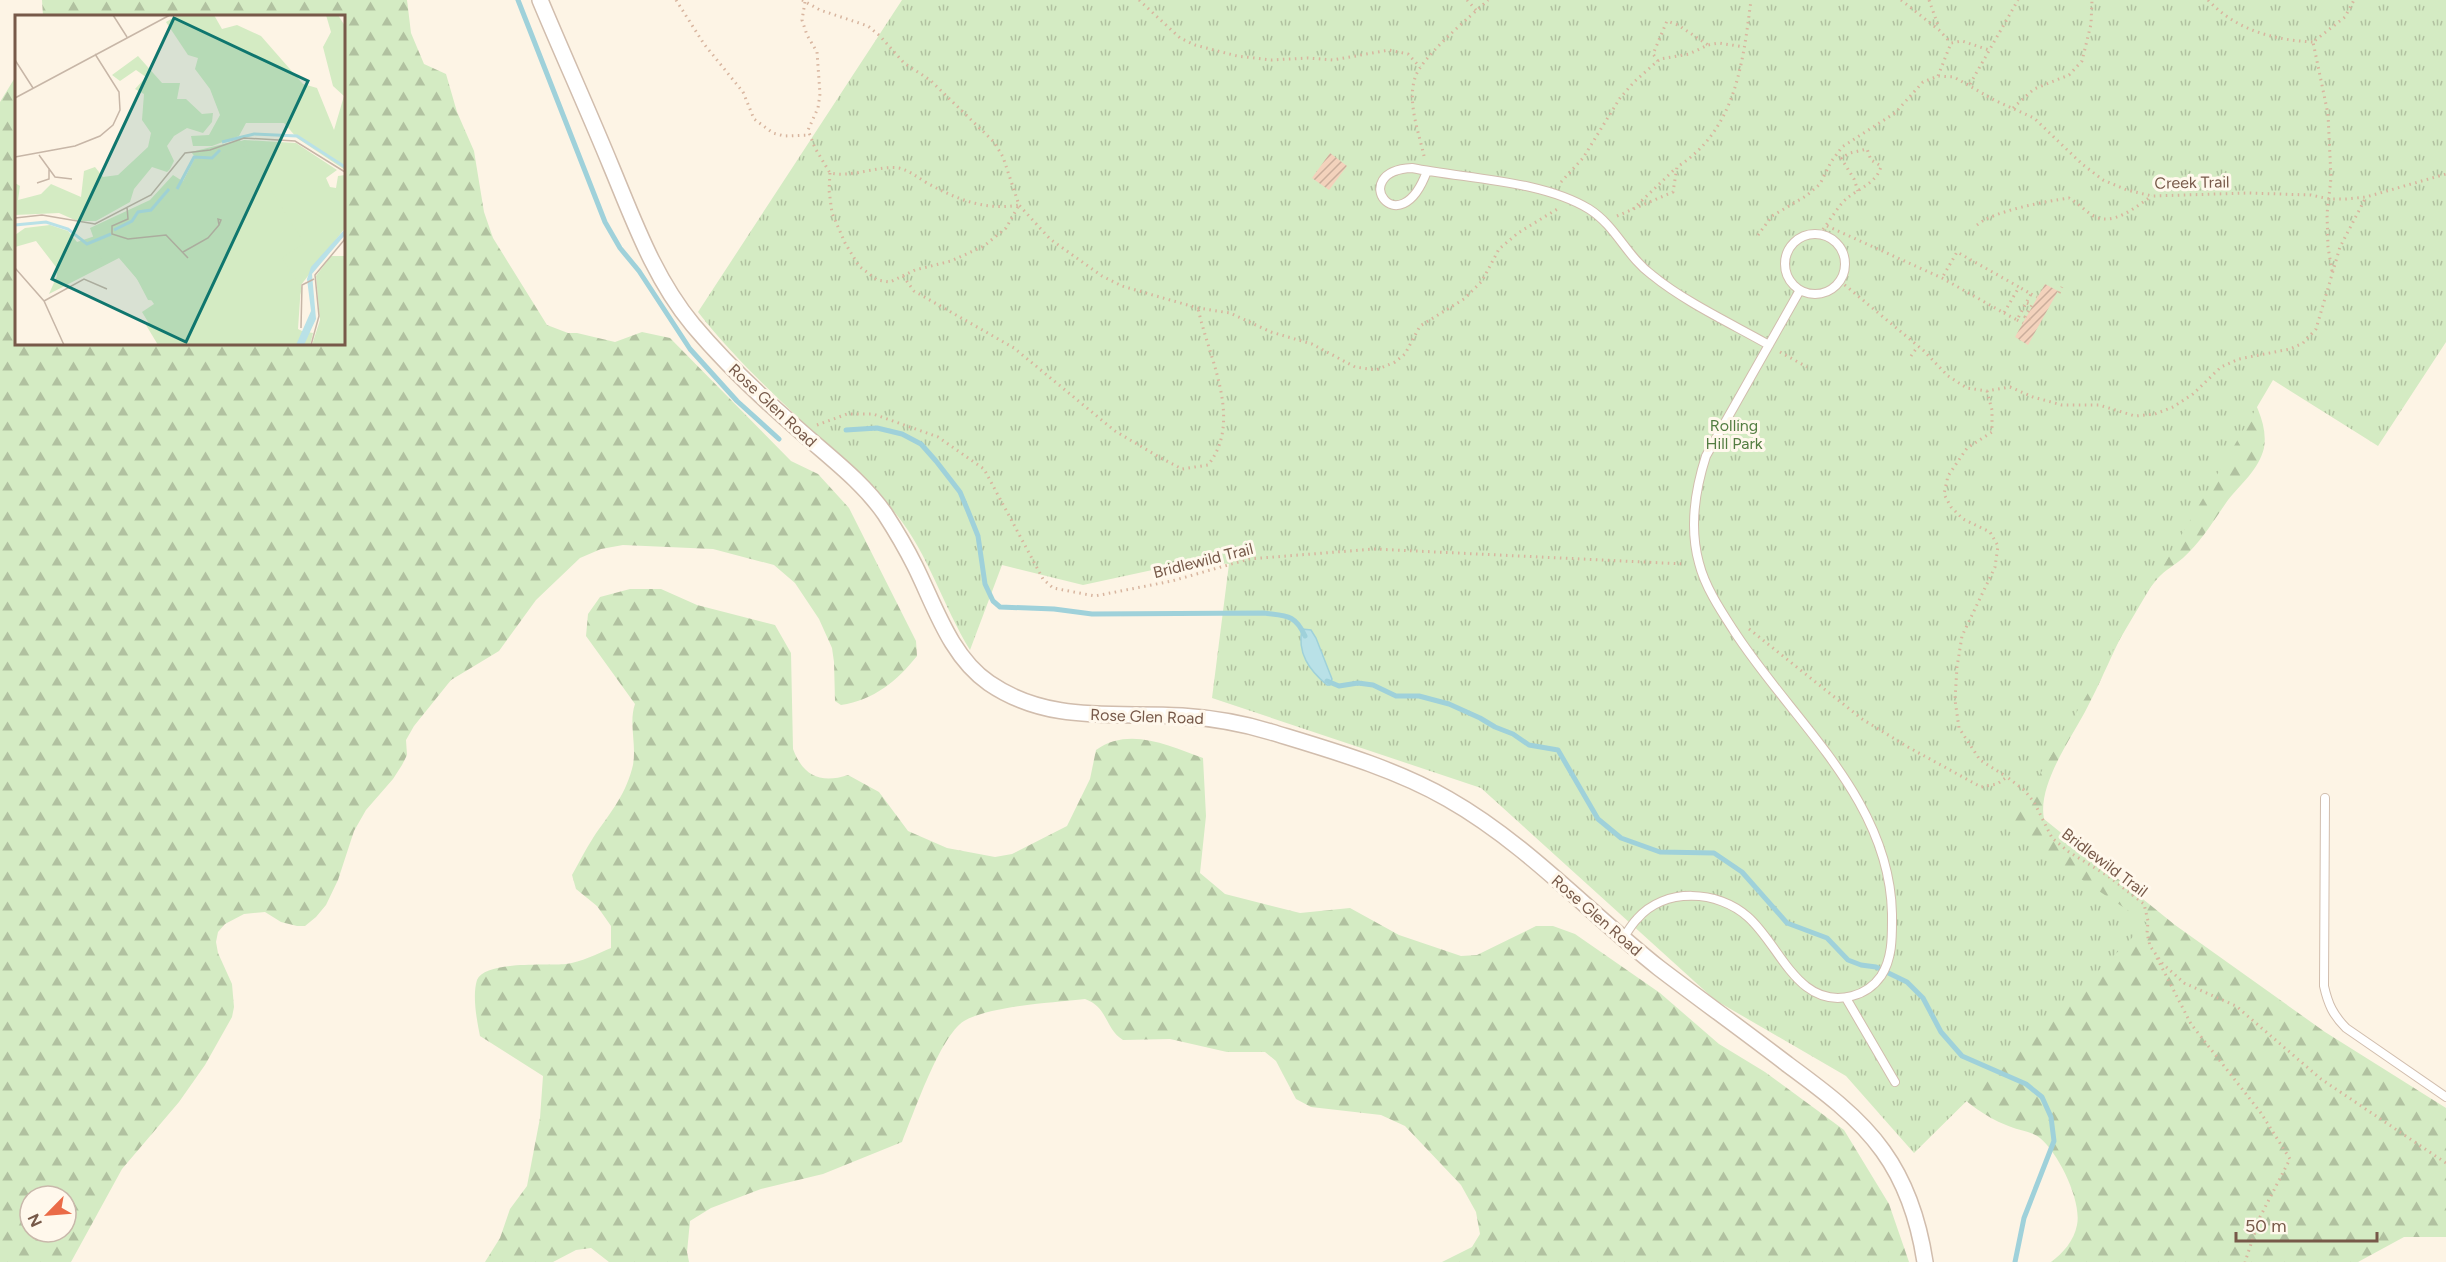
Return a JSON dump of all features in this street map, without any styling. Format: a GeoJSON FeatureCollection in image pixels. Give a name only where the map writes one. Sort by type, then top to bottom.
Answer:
{"type":"FeatureCollection","features":[{"type":"Feature","properties":{"kind":"street","name":"Rose Glen Road"},"geometry":{"type":"LineString","coordinates":[[540,0],[632,216],[668,292],[712,347],[801,432],[859,483],[882,510],[912,560],[954,644],[976,674],[994,687],[1020,700],[1062,712],[1100,716],[1178,716],[1212,719],[1264,730],[1385,771],[1445,797],[1489,826],[1535,862],[1655,965],[1818,1087],[1864,1129],[1884,1152],[1903,1186],[1913,1212],[1925,1262]]}},
{"type":"Feature","properties":{"kind":"lane"},"geometry":{"type":"LineString","coordinates":[[1427,171],[1421,188],[1413,199],[1403,205],[1393,205],[1384,200],[1379,190],[1381,180],[1388,172],[1399,168],[1412,168],[1494,181],[1548,193],[1571,201],[1589,209],[1604,221],[1617,234],[1638,263],[1651,275],[1769,345]]}},
{"type":"Feature","properties":{"kind":"lane"},"geometry":{"type":"LineString","coordinates":[[1809,234],[1829,237],[1842,252],[1844,272],[1840,281],[1834,288],[1818,294],[1800,290],[1792,284],[1787,275],[1786,254],[1799,238],[1809,234]]}},
{"type":"Feature","properties":{"kind":"lane"},"geometry":{"type":"LineString","coordinates":[[1624,938],[1638,917],[1663,903],[1694,895],[1710,897],[1736,907],[1748,917],[1795,976],[1807,988],[1820,995],[1846,998],[1863,992],[1876,982],[1888,963],[1892,926],[1889,883],[1884,858],[1870,820],[1835,765],[1748,654],[1699,565],[1694,524],[1699,478],[1706,456],[1800,290]]}},
{"type":"Feature","properties":{"kind":"lane"},"geometry":{"type":"LineString","coordinates":[[2325,798],[2324,986],[2328,1004],[2336,1018],[2346,1028],[2446,1097]]}},
{"type":"Feature","properties":{"kind":"lane"},"geometry":{"type":"LineString","coordinates":[[1846,998],[1895,1082]]}},
{"type":"Feature","properties":{"kind":"path"},"geometry":{"type":"LineString","coordinates":[[675,0],[704,44],[743,92],[754,119],[772,133],[784,136],[810,135]]}},
{"type":"Feature","properties":{"kind":"path"},"geometry":{"type":"LineString","coordinates":[[1139,0],[1180,38],[1195,45],[1237,56],[1271,60],[1308,58],[1333,60],[1389,50],[1408,54],[1420,67]]}},
{"type":"Feature","properties":{"kind":"path"},"geometry":{"type":"LineString","coordinates":[[1467,0],[1476,10]]}},
{"type":"Feature","properties":{"kind":"path"},"geometry":{"type":"LineString","coordinates":[[1427,171],[1413,92],[1415,77],[1420,67],[1488,0]]}},
{"type":"Feature","properties":{"kind":"path"},"geometry":{"type":"LineString","coordinates":[[1631,210],[1677,167],[1698,152],[1718,125],[1737,85],[1751,0]]}},
{"type":"Feature","properties":{"kind":"path"},"geometry":{"type":"LineString","coordinates":[[1901,0],[1939,30],[1951,43]]}},
{"type":"Feature","properties":{"kind":"path"},"geometry":{"type":"LineString","coordinates":[[1929,0],[1939,30]]}},
{"type":"Feature","properties":{"kind":"path"},"geometry":{"type":"LineString","coordinates":[[1970,84],[2018,0]]}},
{"type":"Feature","properties":{"kind":"path"},"geometry":{"type":"LineString","coordinates":[[2013,108],[2034,89],[2069,75],[2082,61],[2091,24],[2092,0]]}},
{"type":"Feature","properties":{"kind":"path"},"geometry":{"type":"LineString","coordinates":[[2208,0],[2218,10],[2247,30],[2284,40],[2313,42],[2345,17],[2354,0]]}},
{"type":"Feature","properties":{"kind":"path"},"geometry":{"type":"LineString","coordinates":[[1019,206],[1006,228],[984,246],[951,261],[915,270],[890,282],[877,280],[859,266],[845,243],[832,213],[828,190],[830,173],[810,135],[809,125],[815,118],[820,94],[817,52],[807,35],[802,20],[804,1],[820,10],[868,26],[904,63],[930,80],[950,98],[994,142],[1003,157],[1019,206],[1050,239],[1102,276],[1122,286],[1198,308],[1230,313],[1271,332],[1312,344],[1355,367],[1376,370],[1395,362],[1405,354],[1420,326],[1464,299],[1482,281],[1499,249],[1518,233],[1571,201]]}},
{"type":"Feature","properties":{"kind":"path"},"geometry":{"type":"LineString","coordinates":[[1658,61],[1653,54],[1667,21],[1678,25],[1708,45]]}},
{"type":"Feature","properties":{"kind":"path"},"geometry":{"type":"LineString","coordinates":[[1951,43],[1962,40],[1990,50]]}},
{"type":"Feature","properties":{"kind":"path"},"geometry":{"type":"LineString","coordinates":[[2313,42],[2328,114],[2331,178],[2327,214],[2328,247],[2333,274]]}},
{"type":"Feature","properties":{"kind":"path"},"geometry":{"type":"LineString","coordinates":[[1758,235],[1772,216],[1806,196],[1820,184],[1842,147],[1895,112],[1923,82],[1938,76],[1951,43]]}},
{"type":"Feature","properties":{"kind":"path"},"geometry":{"type":"LineString","coordinates":[[1548,193],[1558,186],[1582,158],[1620,98],[1658,61],[1671,56],[1689,54],[1708,45],[1744,47]]}},
{"type":"Feature","properties":{"kind":"path","name":"Creek Trail"},"geometry":{"type":"LineString","coordinates":[[1938,76],[1954,77],[1970,84],[1994,100],[2034,118],[2082,164],[2103,180],[2127,190],[2152,196],[2257,194],[2311,195],[2329,199],[2366,197],[2446,174]]}},
{"type":"Feature","properties":{"kind":"path"},"geometry":{"type":"LineString","coordinates":[[1819,234],[1833,213],[1881,170],[1881,166],[1871,160],[1867,149],[1841,158]]}},
{"type":"Feature","properties":{"kind":"path"},"geometry":{"type":"LineString","coordinates":[[1837,153],[1854,179],[1858,191]]}},
{"type":"Feature","properties":{"kind":"path"},"geometry":{"type":"LineString","coordinates":[[1604,221],[1673,192],[1677,167]]}},
{"type":"Feature","properties":{"kind":"path"},"geometry":{"type":"LineString","coordinates":[[830,173],[840,175],[895,168],[914,173],[962,201],[1002,208],[1019,206]]}},
{"type":"Feature","properties":{"kind":"path"},"geometry":{"type":"LineString","coordinates":[[1977,225],[1996,215],[2052,200],[2069,198],[2093,215],[2104,219],[2123,216],[2152,196]]}},
{"type":"Feature","properties":{"kind":"path"},"geometry":{"type":"LineString","coordinates":[[1840,281],[1918,346],[1948,376],[1967,388],[1987,391],[2010,387],[2033,397],[2062,405],[2099,405],[2135,416],[2155,414],[2173,407],[2193,394],[2221,367],[2239,359],[2290,349],[2304,343],[2316,329],[2340,247],[2366,197]]}},
{"type":"Feature","properties":{"kind":"path"},"geometry":{"type":"LineString","coordinates":[[1827,225],[1942,278],[2023,323]]}},
{"type":"Feature","properties":{"kind":"path"},"geometry":{"type":"LineString","coordinates":[[1942,278],[1957,252],[2037,297]]}},
{"type":"Feature","properties":{"kind":"path"},"geometry":{"type":"LineString","coordinates":[[903,276],[914,291],[1014,348],[1115,431],[1182,469],[1208,465],[1216,455],[1225,415],[1198,308]]}},
{"type":"Feature","properties":{"kind":"path"},"geometry":{"type":"LineString","coordinates":[[2059,293],[2062,286]]}},
{"type":"Feature","properties":{"kind":"path"},"geometry":{"type":"LineString","coordinates":[[2004,313],[2019,287]]}},
{"type":"Feature","properties":{"kind":"path"},"geometry":{"type":"LineString","coordinates":[[2017,320],[2031,294]]}},
{"type":"Feature","properties":{"kind":"path"},"geometry":{"type":"LineString","coordinates":[[2027,302],[2031,305],[2025,317],[2031,320]]}},
{"type":"Feature","properties":{"kind":"path"},"geometry":{"type":"LineString","coordinates":[[1769,345],[1808,367]]}},
{"type":"Feature","properties":{"kind":"path"},"geometry":{"type":"LineString","coordinates":[[1911,356],[1918,346]]}},
{"type":"Feature","properties":{"kind":"path","name":"Bridlewild Trail"},"geometry":{"type":"LineString","coordinates":[[1987,391],[1992,410],[1992,432],[1967,448],[1948,476],[1944,494],[1951,507],[1964,519],[1990,531],[1998,546],[1995,567],[1962,636],[1955,700],[1959,728],[1980,760],[2024,790],[2034,802],[2052,838],[2144,904],[2150,946]]}},
{"type":"Feature","properties":{"kind":"path","name":"Bridlewild Trail"},"geometry":{"type":"LineString","coordinates":[[801,432],[847,414],[873,414],[938,437],[984,469],[1043,579],[1053,588],[1095,596],[1172,581],[1249,559],[1374,549],[1699,565]]}},
{"type":"Feature","properties":{"kind":"path"},"geometry":{"type":"LineString","coordinates":[[1729,623],[1738,622],[1762,638],[1862,719],[1981,788],[1988,788],[2007,777]]}},
{"type":"Feature","properties":{"kind":"path"},"geometry":{"type":"LineString","coordinates":[[2150,946],[2162,963],[2184,983],[2236,1006],[2321,1079],[2446,1162]]}},
{"type":"Feature","properties":{"kind":"path"},"geometry":{"type":"LineString","coordinates":[[2150,946],[2191,1024],[2261,1113],[2290,1159],[2260,1216],[2245,1262]]}},
{"type":"Feature","properties":{"kind":"green space"},"geometry":{"type":"Polygon","coordinates":[[[42,0],[407,0],[411,33],[424,64],[446,74],[457,112],[474,151],[484,212],[493,238],[547,325],[568,333],[615,342],[642,332],[670,338],[791,461],[818,474],[849,508],[916,641],[917,656],[884,688],[864,699],[841,705],[835,701],[832,648],[819,619],[795,583],[774,565],[713,549],[623,545],[601,549],[580,558],[536,600],[499,651],[451,680],[414,726],[406,740],[407,755],[402,765],[366,810],[354,831],[338,880],[326,905],[316,917],[305,926],[297,926],[281,922],[265,912],[244,914],[225,924],[218,932],[216,942],[218,953],[232,984],[234,1007],[232,1017],[205,1065],[179,1102],[122,1169],[71,1262],[0,1262],[0,102],[15,78],[15,345],[345,345],[345,15],[43,15],[42,0]]]}},
{"type":"Feature","properties":{"kind":"green space","name":"Rolling Hill Park"},"geometry":{"type":"Polygon","coordinates":[[[902,0],[2446,0],[2446,342],[2378,446],[2273,380],[2007,830],[2147,923],[1914,1153],[1846,1076],[1715,1000],[1481,788],[1212,698],[1229,564],[1194,561],[1083,585],[1002,565],[970,650],[918,546],[896,514],[865,480],[779,400],[713,331],[698,312],[902,0]]]}},
{"type":"Feature","properties":{"kind":"green space"},"geometry":{"type":"Polygon","coordinates":[[[2246,383],[2257,406],[2264,431],[2262,456],[2196,545],[2158,578],[2137,607],[2051,776],[2043,805],[2044,819],[2175,925],[2325,1032],[2446,1108],[2446,1237],[2404,1237],[2358,1262],[2051,1262],[2067,1246],[2077,1225],[2076,1204],[2068,1178],[2040,1138],[1991,1118],[1952,1090],[1717,481],[2246,383]]]}},
{"type":"Feature","properties":{"kind":"green space"},"geometry":{"type":"Polygon","coordinates":[[[630,589],[661,589],[697,605],[775,625],[791,653],[793,749],[802,766],[814,776],[821,778],[838,778],[848,775],[879,792],[908,831],[947,848],[995,857],[1012,854],[1067,826],[1090,779],[1096,750],[1122,739],[1150,740],[1203,758],[1206,816],[1200,873],[1225,894],[1300,913],[1350,908],[1399,935],[1461,956],[1477,955],[1536,926],[1553,926],[1575,934],[1660,993],[1719,1044],[1765,1072],[1844,1130],[1889,1204],[1909,1262],[1442,1262],[1472,1247],[1480,1234],[1476,1212],[1461,1185],[1405,1126],[1381,1115],[1311,1107],[1296,1099],[1276,1061],[1265,1052],[1227,1052],[1170,1039],[1123,1040],[1113,1030],[1098,1007],[1085,999],[1006,1008],[990,1011],[964,1021],[955,1029],[937,1058],[902,1142],[823,1174],[761,1189],[711,1208],[690,1221],[687,1252],[689,1262],[609,1262],[591,1248],[576,1250],[553,1262],[485,1262],[500,1238],[510,1209],[527,1186],[540,1118],[543,1076],[480,1036],[475,993],[477,980],[482,974],[492,969],[518,965],[566,964],[583,960],[611,948],[611,926],[597,906],[576,889],[572,875],[620,797],[629,779],[634,761],[632,720],[635,704],[586,636],[588,614],[600,597],[630,589]]]}},
{"type":"Feature","properties":{"kind":"water"},"geometry":{"type":"Polygon","coordinates":[[[1302,629],[1311,630],[1316,638],[1332,679],[1330,685],[1321,679],[1306,660],[1301,646],[1302,629]]]}},
{"type":"Feature","properties":{"kind":"building"},"geometry":{"type":"Polygon","coordinates":[[[1330,153],[1347,166],[1329,190],[1312,178],[1330,153]]]}},
{"type":"Feature","properties":{"kind":"building"},"geometry":{"type":"Polygon","coordinates":[[[2045,284],[2058,291],[2028,345],[2015,337],[2045,284]]]}},
{"type":"Feature","properties":{"kind":"waterway"},"geometry":{"type":"LineString","coordinates":[[518,0],[605,222],[620,248],[639,271],[690,349],[737,401],[779,439]]}},
{"type":"Feature","properties":{"kind":"waterway"},"geometry":{"type":"LineString","coordinates":[[846,430],[877,428],[902,434],[921,444],[936,461],[960,492],[978,536],[985,584],[993,601],[1000,607],[1054,609],[1092,614],[1264,613],[1289,617],[1305,636]]}},
{"type":"Feature","properties":{"kind":"waterway"},"geometry":{"type":"LineString","coordinates":[[1327,681],[1339,686],[1358,683],[1373,685],[1396,696],[1419,696],[1449,704],[1513,734],[1529,745],[1558,750],[1598,819],[1621,838],[1660,852],[1714,853],[1742,872],[1787,923],[1827,938],[1848,960],[1876,967],[1907,982],[1923,998],[1941,1032],[1962,1056],[2026,1084],[2042,1097],[2051,1117],[2054,1141],[2024,1218],[2015,1262]]}}]}
